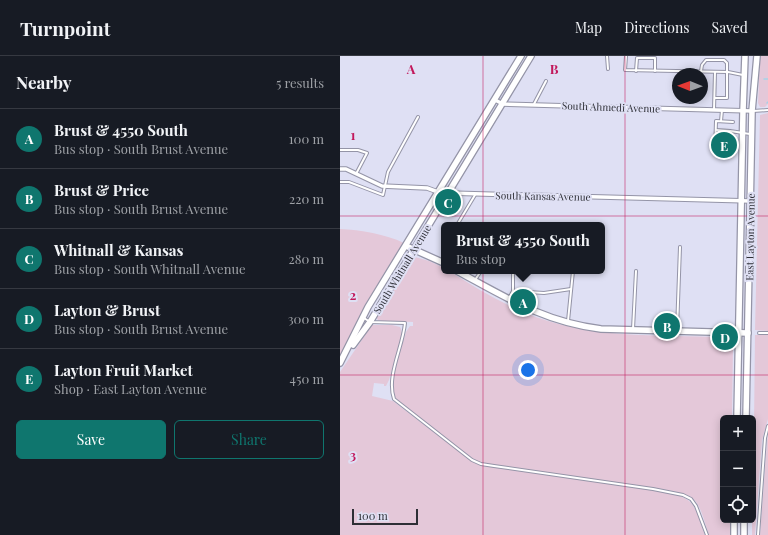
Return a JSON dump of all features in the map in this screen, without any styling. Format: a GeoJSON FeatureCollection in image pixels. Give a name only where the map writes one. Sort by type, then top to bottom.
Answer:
{"type":"FeatureCollection","features":[{"type":"Feature","properties":{"kind":"street","name":"South Whitnall Avenue"},"geometry":{"type":"LineString","coordinates":[[345,356],[364,317],[521,56]]}},
{"type":"Feature","properties":{"kind":"street","name":"South Whitnall Avenue"},"geometry":{"type":"LineString","coordinates":[[340,363],[370,322],[531,56]]}},
{"type":"Feature","properties":{"kind":"street","name":"East Layton Avenue"},"geometry":{"type":"LineString","coordinates":[[736,415],[745,56]]}},
{"type":"Feature","properties":{"kind":"street","name":"East Layton Avenue"},"geometry":{"type":"LineString","coordinates":[[746,415],[752,111],[757,56]]}},
{"type":"Feature","properties":{"kind":"street","name":"South Ahmedi Avenue"},"geometry":{"type":"LineString","coordinates":[[495,100],[503,104],[752,111]]}},
{"type":"Feature","properties":{"kind":"street"},"geometry":{"type":"LineString","coordinates":[[470,141],[477,145]]}},
{"type":"Feature","properties":{"kind":"street","name":"South Kansas Avenue"},"geometry":{"type":"LineString","coordinates":[[340,169],[346,169],[377,184],[386,186],[427,188],[438,192],[448,193],[475,195],[750,201]]}},
{"type":"Feature","properties":{"kind":"street"},"geometry":{"type":"LineString","coordinates":[[406,246],[441,262]]}},
{"type":"Feature","properties":{"kind":"street"},"geometry":{"type":"LineString","coordinates":[[462,274],[509,300],[537,312],[568,322],[601,329],[748,333]]}},
{"type":"Feature","properties":{"kind":"street"},"geometry":{"type":"LineString","coordinates":[[734,523],[734,535]]}},
{"type":"Feature","properties":{"kind":"street"},"geometry":{"type":"LineString","coordinates":[[744,523],[744,535]]}},
{"type":"Feature","properties":{"kind":"lane"},"geometry":{"type":"LineString","coordinates":[[607,56],[608,69]]}},
{"type":"Feature","properties":{"kind":"lane"},"geometry":{"type":"LineString","coordinates":[[626,56],[625,70],[672,71]]}},
{"type":"Feature","properties":{"kind":"lane"},"geometry":{"type":"LineString","coordinates":[[636,71],[637,58],[656,58],[655,71]]}},
{"type":"Feature","properties":{"kind":"lane"},"geometry":{"type":"LineString","coordinates":[[702,68],[706,60],[726,61],[728,72],[727,98],[715,98]]}},
{"type":"Feature","properties":{"kind":"lane"},"geometry":{"type":"LineString","coordinates":[[708,72],[728,72],[744,76]]}},
{"type":"Feature","properties":{"kind":"lane"},"geometry":{"type":"LineString","coordinates":[[714,110],[715,72]]}},
{"type":"Feature","properties":{"kind":"lane"},"geometry":{"type":"LineString","coordinates":[[533,105],[546,81]]}},
{"type":"Feature","properties":{"kind":"lane"},"geometry":{"type":"LineString","coordinates":[[721,121],[722,110]]}},
{"type":"Feature","properties":{"kind":"lane"},"geometry":{"type":"LineString","coordinates":[[752,111],[768,110]]}},
{"type":"Feature","properties":{"kind":"lane"},"geometry":{"type":"LineString","coordinates":[[340,182],[349,182],[383,195],[388,172],[418,118]]}},
{"type":"Feature","properties":{"kind":"lane"},"geometry":{"type":"LineString","coordinates":[[718,155],[715,152],[716,121],[733,122]]}},
{"type":"Feature","properties":{"kind":"lane"},"geometry":{"type":"LineString","coordinates":[[716,130],[752,134]]}},
{"type":"Feature","properties":{"kind":"lane"},"geometry":{"type":"LineString","coordinates":[[340,150],[358,150],[367,153],[356,174]]}},
{"type":"Feature","properties":{"kind":"lane"},"geometry":{"type":"LineString","coordinates":[[459,222],[475,195]]}},
{"type":"Feature","properties":{"kind":"lane"},"geometry":{"type":"LineString","coordinates":[[677,331],[680,247]]}},
{"type":"Feature","properties":{"kind":"lane"},"geometry":{"type":"LineString","coordinates":[[740,258],[749,258]]}},
{"type":"Feature","properties":{"kind":"lane"},"geometry":{"type":"LineString","coordinates":[[633,330],[636,271]]}},
{"type":"Feature","properties":{"kind":"lane"},"geometry":{"type":"LineString","coordinates":[[475,281],[479,274]]}},
{"type":"Feature","properties":{"kind":"lane"},"geometry":{"type":"LineString","coordinates":[[509,300],[513,291],[512,274]]}},
{"type":"Feature","properties":{"kind":"lane"},"geometry":{"type":"LineString","coordinates":[[568,322],[573,274]]}},
{"type":"Feature","properties":{"kind":"lane"},"geometry":{"type":"LineString","coordinates":[[513,291],[544,293],[572,289]]}},
{"type":"Feature","properties":{"kind":"lane"},"geometry":{"type":"LineString","coordinates":[[364,317],[370,322],[405,323],[403,337],[392,377],[392,391],[394,399],[472,460],[481,464],[666,491],[683,495],[691,499],[696,506],[707,535]]}},
{"type":"Feature","properties":{"kind":"lane"},"geometry":{"type":"LineString","coordinates":[[759,333],[768,333]]}},
{"type":"Feature","properties":{"kind":"lane"},"geometry":{"type":"LineString","coordinates":[[758,535],[765,438],[768,426]]}},
{"type":"Feature","properties":{"kind":"shaded area"},"geometry":{"type":"Polygon","coordinates":[[[760,56],[768,56],[768,104],[765,107],[760,107],[758,103],[760,56]]]}},
{"type":"Feature","properties":{"kind":"shaded area"},"geometry":{"type":"Polygon","coordinates":[[[768,113],[768,331],[755,330],[760,115],[768,113]]]}},
{"type":"Feature","properties":{"kind":"shaded area"},"geometry":{"type":"Polygon","coordinates":[[[340,229],[373,233],[404,243],[367,304],[340,355],[340,229]]]}},
{"type":"Feature","properties":{"kind":"shaded area"},"geometry":{"type":"Polygon","coordinates":[[[415,257],[441,267],[441,274],[454,274],[513,308],[547,321],[572,327],[622,334],[725,337],[731,339],[733,344],[732,415],[720,415],[720,523],[730,523],[730,535],[709,535],[697,504],[687,495],[673,491],[487,464],[476,461],[397,401],[393,386],[396,367],[406,332],[410,326],[413,326],[413,322],[382,321],[378,320],[376,317],[412,259],[415,257]]]}},
{"type":"Feature","properties":{"kind":"shaded area"},"geometry":{"type":"Polygon","coordinates":[[[372,325],[392,325],[400,327],[402,335],[389,380],[386,386],[384,386],[384,384],[374,383],[372,396],[393,401],[473,462],[485,466],[659,491],[680,496],[687,499],[695,508],[705,535],[340,535],[340,372],[372,325]]]}},
{"type":"Feature","properties":{"kind":"shaded area"},"geometry":{"type":"Polygon","coordinates":[[[755,335],[768,335],[768,419],[762,440],[756,521],[756,415],[754,415],[755,335]]]}},
{"type":"Feature","properties":{"kind":"shaded area"},"geometry":{"type":"Polygon","coordinates":[[[768,435],[768,535],[760,535],[767,441],[768,435]]]}},
{"type":"Feature","properties":{"kind":"shaded area"},"geometry":{"type":"Polygon","coordinates":[[[752,523],[756,523],[755,535],[752,535],[752,523]]]}},
{"type":"Feature","properties":{"kind":"place","name":"Layton Fruit Market"},"geometry":{"type":"Point","coordinates":[724,145]}},
{"type":"Feature","properties":{"kind":"place","name":"Whitnall & Kansas"},"geometry":{"type":"Point","coordinates":[448,202]}},
{"type":"Feature","properties":{"kind":"place","name":"Brust & 4550 South"},"geometry":{"type":"Point","coordinates":[523,302]}},
{"type":"Feature","properties":{"kind":"place","name":"Brust & Price"},"geometry":{"type":"Point","coordinates":[667,326]}},
{"type":"Feature","properties":{"kind":"place","name":"Layton & Brust"},"geometry":{"type":"Point","coordinates":[725,337]}}]}
